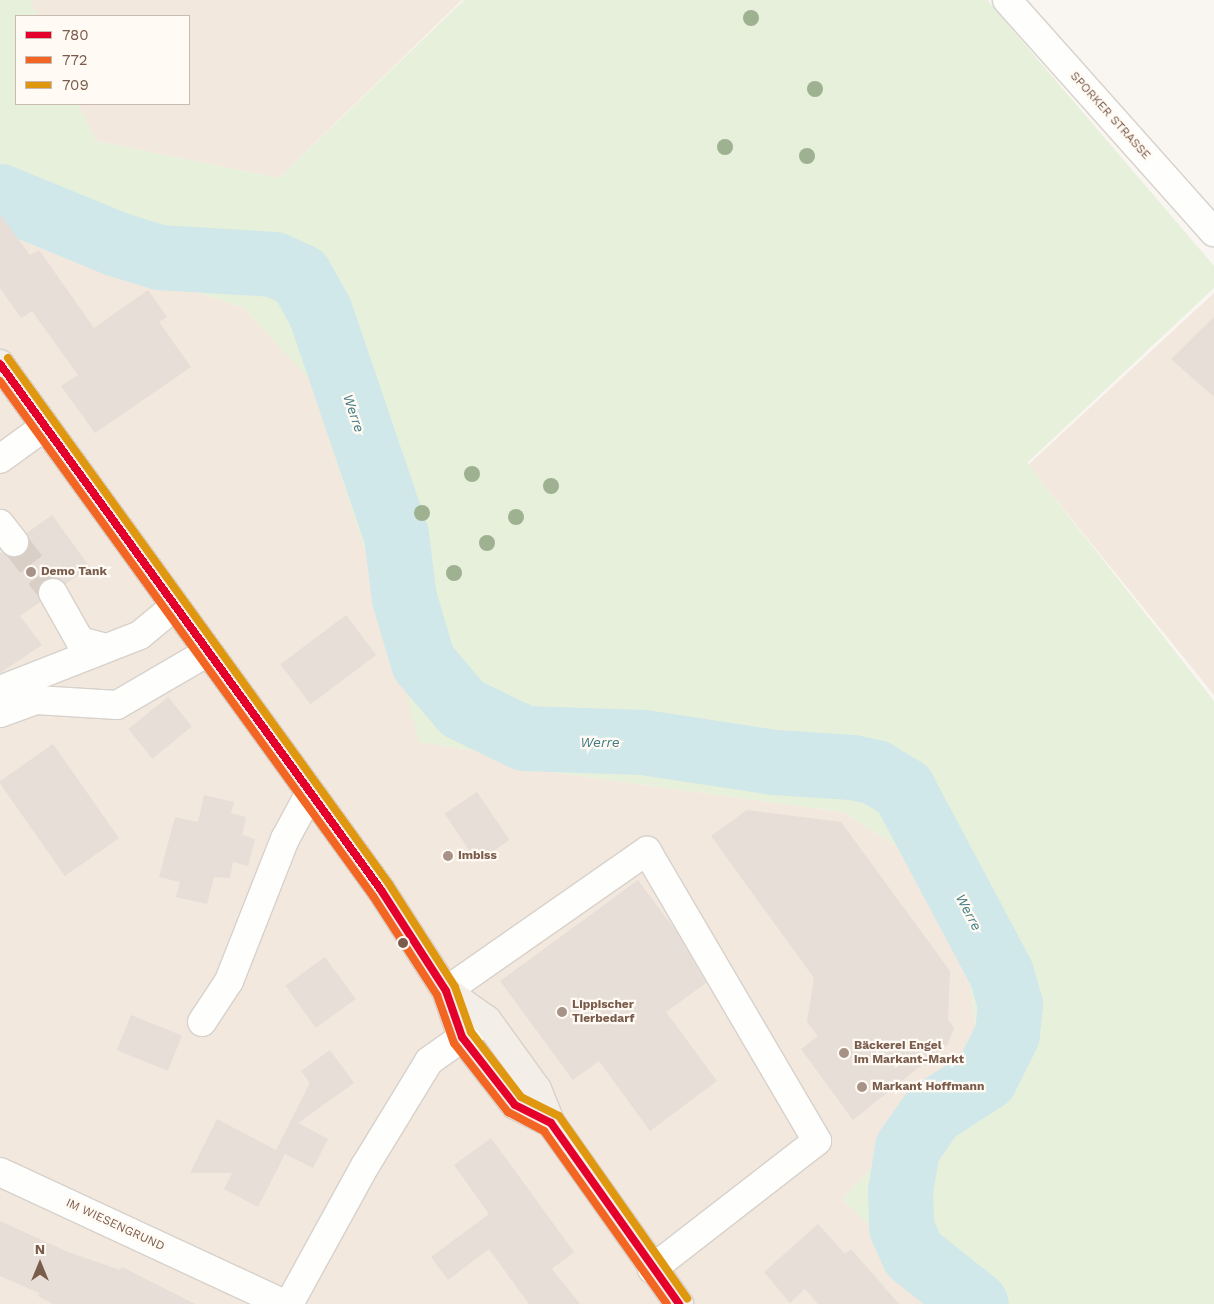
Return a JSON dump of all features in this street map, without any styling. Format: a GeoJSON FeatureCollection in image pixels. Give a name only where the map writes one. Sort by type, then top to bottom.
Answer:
{"type":"FeatureCollection","features":[{"type":"Feature","properties":{"kind":"main road"},"geometry":{"type":"LineString","coordinates":[[0,364],[386,898],[446,991],[462,1037],[515,1105],[551,1123]]}},
{"type":"Feature","properties":{"kind":"main road"},"geometry":{"type":"LineString","coordinates":[[446,991],[487,1020],[537,1089],[551,1123],[652,1269],[679,1304]]}},
{"type":"Feature","properties":{"kind":"street","name":"SPORKER STRASSE"},"geometry":{"type":"LineString","coordinates":[[1007,0],[1214,232]]}},
{"type":"Feature","properties":{"kind":"street"},"geometry":{"type":"LineString","coordinates":[[0,459],[44,427]]}},
{"type":"Feature","properties":{"kind":"street"},"geometry":{"type":"LineString","coordinates":[[53,593],[80,641],[106,648]]}},
{"type":"Feature","properties":{"kind":"street"},"geometry":{"type":"LineString","coordinates":[[0,690],[140,634],[175,606]]}},
{"type":"Feature","properties":{"kind":"street"},"geometry":{"type":"LineString","coordinates":[[0,712],[36,700],[117,705],[208,652]]}},
{"type":"Feature","properties":{"kind":"street"},"geometry":{"type":"LineString","coordinates":[[202,1022],[229,981],[285,840],[310,793]]}},
{"type":"Feature","properties":{"kind":"street"},"geometry":{"type":"LineString","coordinates":[[446,991],[647,851],[817,1141],[652,1269]]}},
{"type":"Feature","properties":{"kind":"street"},"geometry":{"type":"LineString","coordinates":[[289,1304],[365,1166],[430,1061],[487,1020]]}},
{"type":"Feature","properties":{"kind":"street","name":"IM WIESENGRUND"},"geometry":{"type":"LineString","coordinates":[[0,1172],[284,1304]]}},
{"type":"Feature","properties":{"kind":"shaded area"},"geometry":{"type":"Polygon","coordinates":[[[30,0],[462,0],[279,178],[96,141],[78,105],[190,105],[190,15],[38,15],[30,0]]]}},
{"type":"Feature","properties":{"kind":"shaded area"},"geometry":{"type":"Polygon","coordinates":[[[0,205],[136,271],[244,308],[311,380],[386,616],[420,742],[477,751],[551,772],[843,812],[895,845],[962,929],[977,1034],[918,1120],[842,1199],[950,1304],[0,1304],[0,205]]]}},
{"type":"Feature","properties":{"kind":"shaded area"},"geometry":{"type":"Polygon","coordinates":[[[1214,293],[1214,695],[1028,465],[1214,293]]]}},
{"type":"Feature","properties":{"kind":"green space"},"geometry":{"type":"Polygon","coordinates":[[[0,0],[30,0],[38,15],[15,15],[15,105],[78,105],[96,141],[279,178],[464,0],[987,0],[1214,266],[1214,288],[1027,463],[1214,701],[1214,1304],[950,1304],[842,1199],[918,1120],[977,1034],[962,929],[895,845],[843,812],[551,772],[477,751],[419,742],[386,616],[310,380],[244,308],[136,271],[0,205],[0,0]]]}},
{"type":"Feature","properties":{"kind":"building"},"geometry":{"type":"Polygon","coordinates":[[[0,214],[30,255],[39,250],[94,328],[148,290],[167,317],[159,322],[191,367],[95,433],[61,386],[78,375],[32,311],[21,318],[0,288],[0,214]]]}},
{"type":"Feature","properties":{"kind":"building"},"geometry":{"type":"Polygon","coordinates":[[[1214,317],[1214,397],[1171,359],[1214,317]]]}},
{"type":"Feature","properties":{"kind":"building"},"geometry":{"type":"Polygon","coordinates":[[[52,515],[90,567],[65,584],[53,577],[40,585],[40,602],[20,616],[42,645],[0,673],[0,552],[16,557],[23,555],[29,547],[27,533],[52,515]]]}},
{"type":"Feature","properties":{"kind":"building"},"geometry":{"type":"Polygon","coordinates":[[[346,615],[376,655],[311,704],[281,664],[346,615]]]}},
{"type":"Feature","properties":{"kind":"building"},"geometry":{"type":"Polygon","coordinates":[[[168,697],[192,727],[152,759],[128,729],[168,697]]]}},
{"type":"Feature","properties":{"kind":"building"},"geometry":{"type":"Polygon","coordinates":[[[53,744],[119,838],[65,876],[0,783],[0,781],[53,744]]]}},
{"type":"Feature","properties":{"kind":"building"},"geometry":{"type":"Polygon","coordinates":[[[477,792],[509,840],[477,862],[445,814],[477,792]]]}},
{"type":"Feature","properties":{"kind":"building"},"geometry":{"type":"Polygon","coordinates":[[[204,795],[234,802],[231,813],[246,817],[242,835],[255,839],[248,866],[233,862],[230,878],[214,877],[207,904],[176,897],[180,882],[159,877],[175,817],[198,822],[204,795]]]}},
{"type":"Feature","properties":{"kind":"building"},"geometry":{"type":"Polygon","coordinates":[[[747,810],[841,822],[950,971],[948,1020],[954,1028],[948,1044],[853,1120],[801,1049],[818,1036],[807,1022],[814,978],[711,836],[747,810]]]}},
{"type":"Feature","properties":{"kind":"building"},"geometry":{"type":"Polygon","coordinates":[[[638,880],[676,931],[706,983],[666,1012],[717,1081],[650,1131],[599,1061],[573,1080],[500,981],[638,880]]]}},
{"type":"Feature","properties":{"kind":"building"},"geometry":{"type":"Polygon","coordinates":[[[325,957],[356,999],[316,1028],[285,986],[325,957]]]}},
{"type":"Feature","properties":{"kind":"building"},"geometry":{"type":"Polygon","coordinates":[[[131,1015],[182,1036],[168,1071],[117,1050],[131,1015]]]}},
{"type":"Feature","properties":{"kind":"building"},"geometry":{"type":"Polygon","coordinates":[[[330,1050],[354,1083],[298,1123],[328,1139],[313,1168],[285,1154],[258,1207],[224,1189],[232,1173],[190,1173],[217,1119],[276,1150],[310,1083],[301,1071],[330,1050]]]}},
{"type":"Feature","properties":{"kind":"building"},"geometry":{"type":"Polygon","coordinates":[[[491,1138],[574,1252],[552,1269],[580,1304],[529,1304],[489,1249],[448,1280],[431,1257],[489,1214],[454,1165],[491,1138]]]}},
{"type":"Feature","properties":{"kind":"building"},"geometry":{"type":"Polygon","coordinates":[[[0,1221],[68,1252],[120,1270],[122,1267],[195,1304],[53,1304],[38,1296],[39,1293],[0,1276],[0,1221]]]}},
{"type":"Feature","properties":{"kind":"building"},"geometry":{"type":"Polygon","coordinates":[[[818,1224],[845,1254],[851,1249],[899,1304],[818,1304],[805,1289],[790,1303],[764,1272],[818,1224]]]}},
{"type":"Feature","properties":{"kind":"waterway","name":"Werre"},"geometry":{"type":"LineString","coordinates":[[0,196],[117,244],[159,257],[274,264],[300,276],[320,312],[396,535],[404,598],[423,662],[462,708],[524,738],[643,742],[774,762],[852,767],[875,772],[903,789],[1001,973],[1010,1004],[1007,1034],[985,1078],[932,1112],[907,1148],[900,1191],[901,1227],[913,1254],[976,1304]]}},
{"type":"Feature","properties":{"kind":"tunnel"},"geometry":{"type":"LineString","coordinates":[[14,542],[53,593]]}},
{"type":"Feature","properties":{"kind":"transit line","name":"709"},"geometry":{"type":"LineString","coordinates":[[8,358],[389,884],[455,987],[471,1032],[521,1097],[559,1116],[687,1298]]}},
{"type":"Feature","properties":{"kind":"transit line","name":"780"},"geometry":{"type":"LineString","coordinates":[[0,364],[381,890],[446,991],[462,1037],[515,1105],[551,1123],[679,1304]]}},
{"type":"Feature","properties":{"kind":"transit line","name":"772"},"geometry":{"type":"LineString","coordinates":[[0,381],[373,896],[437,995],[454,1043],[508,1112],[544,1131],[667,1304]]}},
{"type":"Feature","properties":{"kind":"place","name":"Demo Tank"},"geometry":{"type":"Point","coordinates":[31,572]}},
{"type":"Feature","properties":{"kind":"place","name":"Imbiss"},"geometry":{"type":"Point","coordinates":[448,856]}},
{"type":"Feature","properties":{"kind":"place","name":"Lippischer Tierbedarf"},"geometry":{"type":"Point","coordinates":[562,1012]}},
{"type":"Feature","properties":{"kind":"place","name":"Bäckerei Engel im Markant-Markt"},"geometry":{"type":"Point","coordinates":[844,1053]}},
{"type":"Feature","properties":{"kind":"place","name":"Markant Hoffmann"},"geometry":{"type":"Point","coordinates":[862,1087]}}]}
